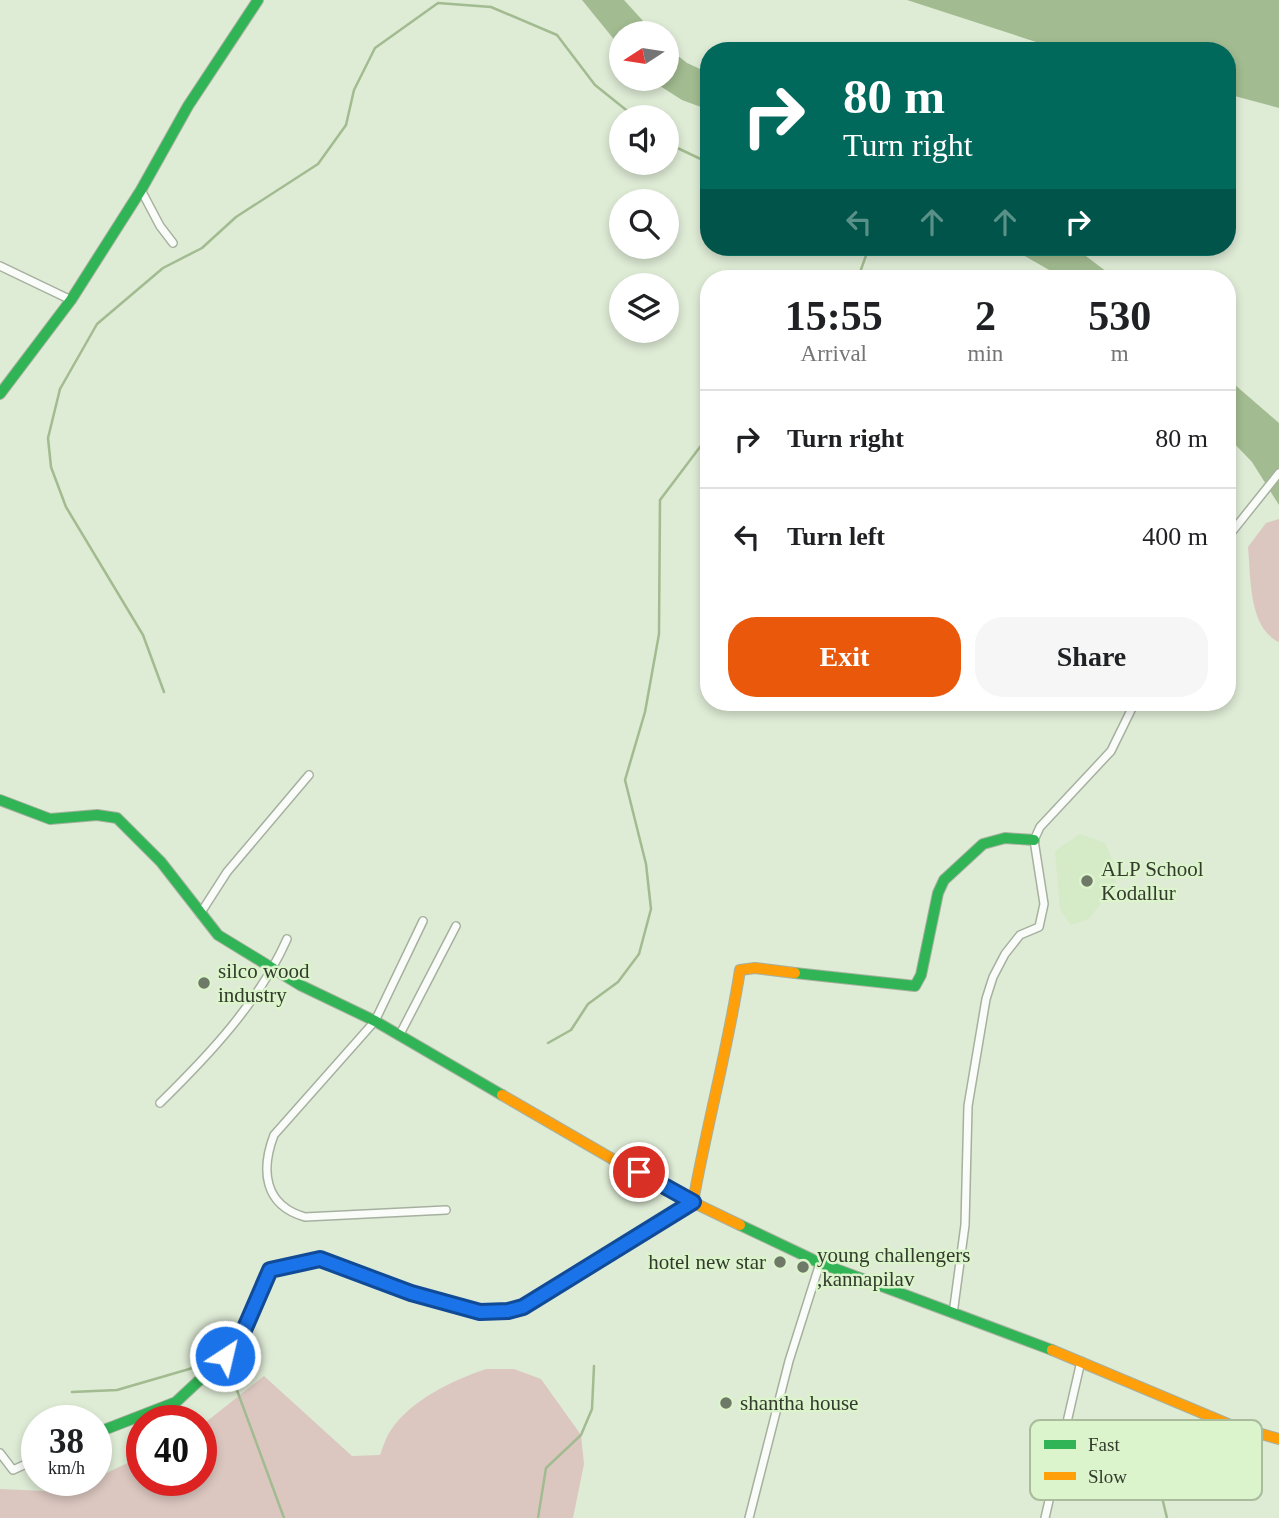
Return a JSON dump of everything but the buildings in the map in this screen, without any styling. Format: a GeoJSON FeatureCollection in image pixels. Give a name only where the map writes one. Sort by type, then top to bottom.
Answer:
{"type":"FeatureCollection","features":[{"type":"Feature","properties":{"kind":"main road"},"geometry":{"type":"LineString","coordinates":[[0,394],[71,300],[141,190],[188,107],[258,0]]}},
{"type":"Feature","properties":{"kind":"main road"},"geometry":{"type":"LineString","coordinates":[[0,800],[50,819],[97,815],[117,818],[127,825],[161,862],[218,935],[274,969],[375,1021],[693,1202],[820,1263],[1082,1361],[1219,1420]]}},
{"type":"Feature","properties":{"kind":"main road"},"geometry":{"type":"LineString","coordinates":[[112,1427],[176,1402],[230,1352],[238,1344],[270,1270],[320,1259],[411,1293],[480,1312],[508,1311],[523,1307],[693,1202],[707,1124],[731,1031],[740,970],[755,968],[915,986],[920,975],[937,893],[944,880],[983,844],[1005,838],[1034,840]]}},
{"type":"Feature","properties":{"kind":"main road"},"geometry":{"type":"LineString","coordinates":[[1262,1434],[1279,1439]]}},
{"type":"Feature","properties":{"kind":"street"},"geometry":{"type":"LineString","coordinates":[[141,190],[160,226],[173,243]]}},
{"type":"Feature","properties":{"kind":"street"},"geometry":{"type":"LineString","coordinates":[[0,266],[71,300]]}},
{"type":"Feature","properties":{"kind":"street"},"geometry":{"type":"LineString","coordinates":[[1236,526],[1279,473]]}},
{"type":"Feature","properties":{"kind":"street"},"geometry":{"type":"LineString","coordinates":[[953,1314],[965,1225],[968,1106],[986,999],[993,977],[1005,954],[1020,935],[1039,927],[1044,904],[1034,840],[1040,827],[1078,790],[1111,751],[1131,711]]}},
{"type":"Feature","properties":{"kind":"street"},"geometry":{"type":"LineString","coordinates":[[200,914],[227,872],[309,775]]}},
{"type":"Feature","properties":{"kind":"street"},"geometry":{"type":"LineString","coordinates":[[423,921],[375,1021],[274,1135],[266,1156],[267,1179],[282,1206],[291,1213],[305,1217],[446,1210]]}},
{"type":"Feature","properties":{"kind":"street"},"geometry":{"type":"LineString","coordinates":[[399,1036],[456,926]]}},
{"type":"Feature","properties":{"kind":"street"},"geometry":{"type":"LineString","coordinates":[[160,1103],[228,1030],[274,969],[287,939]]}},
{"type":"Feature","properties":{"kind":"street"},"geometry":{"type":"LineString","coordinates":[[749,1518],[789,1361],[820,1263]]}},
{"type":"Feature","properties":{"kind":"street"},"geometry":{"type":"LineString","coordinates":[[1068,1420],[1082,1361]]}},
{"type":"Feature","properties":{"kind":"street"},"geometry":{"type":"LineString","coordinates":[[0,1453],[13,1470],[21,1466]]}},
{"type":"Feature","properties":{"kind":"street"},"geometry":{"type":"LineString","coordinates":[[1045,1518],[1049,1500]]}},
{"type":"Feature","properties":{"kind":"shaded area"},"geometry":{"type":"Polygon","coordinates":[[[582,0],[624,0],[643,21],[609,21],[609,33],[582,0]]]}},
{"type":"Feature","properties":{"kind":"shaded area"},"geometry":{"type":"Polygon","coordinates":[[[907,0],[1279,0],[1279,108],[1236,96],[1236,42],[1036,42],[907,0]]]}},
{"type":"Feature","properties":{"kind":"shaded area"},"geometry":{"type":"Polygon","coordinates":[[[679,57],[700,69],[700,107],[668,91],[679,91],[679,57]]]}},
{"type":"Feature","properties":{"kind":"shaded area"},"geometry":{"type":"Polygon","coordinates":[[[1025,256],[1086,256],[1104,270],[1049,270],[1025,256]]]}},
{"type":"Feature","properties":{"kind":"shaded area"},"geometry":{"type":"Polygon","coordinates":[[[1236,386],[1279,423],[1279,505],[1252,462],[1236,445],[1236,386]]]}},
{"type":"Feature","properties":{"kind":"shaded area"},"geometry":{"type":"Polygon","coordinates":[[[1279,519],[1279,642],[1269,635],[1256,613],[1248,547],[1266,523],[1279,519]]]}},
{"type":"Feature","properties":{"kind":"shaded area","name":"ALP School Kodallur"},"geometry":{"type":"Polygon","coordinates":[[[1080,834],[1105,843],[1115,866],[1116,896],[1101,903],[1089,919],[1071,925],[1060,909],[1055,851],[1080,834]]]}},
{"type":"Feature","properties":{"kind":"shaded area"},"geometry":{"type":"Polygon","coordinates":[[[486,1369],[514,1369],[541,1379],[581,1435],[584,1464],[573,1518],[0,1518],[0,1489],[21,1490],[21,1496],[112,1496],[112,1470],[126,1464],[126,1496],[217,1496],[217,1413],[264,1376],[352,1456],[380,1455],[386,1439],[399,1419],[421,1400],[460,1379],[486,1369]]]}},
{"type":"Feature","properties":{"kind":"waterway"},"geometry":{"type":"LineString","coordinates":[[164,692],[143,635],[66,507],[51,467],[48,438],[60,389],[97,324],[163,268],[202,248],[236,217],[318,164],[346,125],[354,90],[375,48],[438,3],[491,7],[557,35],[595,85],[620,105]]}},
{"type":"Feature","properties":{"kind":"waterway"},"geometry":{"type":"LineString","coordinates":[[679,149],[700,159]]}},
{"type":"Feature","properties":{"kind":"waterway"},"geometry":{"type":"LineString","coordinates":[[861,270],[866,256]]}},
{"type":"Feature","properties":{"kind":"waterway"},"geometry":{"type":"LineString","coordinates":[[548,1043],[571,1030],[588,1004],[618,982],[639,954],[651,909],[646,864],[625,780],[645,712],[659,634],[660,500],[700,447]]}},
{"type":"Feature","properties":{"kind":"waterway"},"geometry":{"type":"LineString","coordinates":[[72,1392],[117,1390],[203,1365],[210,1367]]}},
{"type":"Feature","properties":{"kind":"waterway"},"geometry":{"type":"LineString","coordinates":[[538,1518],[546,1468],[581,1435],[592,1409],[594,1366]]}},
{"type":"Feature","properties":{"kind":"waterway"},"geometry":{"type":"LineString","coordinates":[[217,1370],[231,1374],[284,1518]]}},
{"type":"Feature","properties":{"kind":"waterway"},"geometry":{"type":"LineString","coordinates":[[1163,1500],[1167,1518]]}},
{"type":"Feature","properties":{"kind":"traffic: fast"},"geometry":{"type":"LineString","coordinates":[[0,394],[71,300],[141,190],[188,106],[258,0]]}},
{"type":"Feature","properties":{"kind":"traffic: fast"},"geometry":{"type":"LineString","coordinates":[[0,800],[50,819],[97,815],[117,818],[161,862],[218,935],[300,985],[375,1021],[502,1095]]}},
{"type":"Feature","properties":{"kind":"traffic: fast"},"geometry":{"type":"LineString","coordinates":[[795,973],[915,986],[921,975],[938,893],[944,880],[983,844],[1005,838],[1034,840]]}},
{"type":"Feature","properties":{"kind":"traffic: fast"},"geometry":{"type":"LineString","coordinates":[[740,1225],[820,1263],[1052,1350]]}},
{"type":"Feature","properties":{"kind":"traffic: fast"},"geometry":{"type":"LineString","coordinates":[[112,1427],[176,1402],[238,1344],[270,1270],[320,1259],[411,1293],[480,1312],[523,1307],[641,1234]]}},
{"type":"Feature","properties":{"kind":"traffic: slow"},"geometry":{"type":"LineString","coordinates":[[641,1234],[693,1202],[740,970],[755,968],[795,973]]}},
{"type":"Feature","properties":{"kind":"traffic: slow"},"geometry":{"type":"LineString","coordinates":[[502,1095],[659,1186],[740,1225]]}},
{"type":"Feature","properties":{"kind":"traffic: slow"},"geometry":{"type":"LineString","coordinates":[[1052,1350],[1219,1420]]}},
{"type":"Feature","properties":{"kind":"traffic: slow"},"geometry":{"type":"LineString","coordinates":[[1262,1434],[1279,1439]]}},
{"type":"Feature","properties":{"kind":"place","name":"ALP School Kodallur"},"geometry":{"type":"Point","coordinates":[1087,881]}},
{"type":"Feature","properties":{"kind":"place","name":"silco wood industry"},"geometry":{"type":"Point","coordinates":[204,983]}},
{"type":"Feature","properties":{"kind":"place","name":"hotel new star"},"geometry":{"type":"Point","coordinates":[780,1262]}},
{"type":"Feature","properties":{"kind":"place","name":"young challengers ,kannapilav"},"geometry":{"type":"Point","coordinates":[803,1267]}},
{"type":"Feature","properties":{"kind":"place","name":"shantha house"},"geometry":{"type":"Point","coordinates":[726,1403]}},
{"type":"Feature","properties":{"kind":"route"},"geometry":{"type":"LineString","coordinates":[[225,1356],[238,1344],[270,1270],[320,1259],[411,1293],[480,1312],[508,1311],[523,1307],[693,1202],[659,1186],[639,1172]]}}]}
